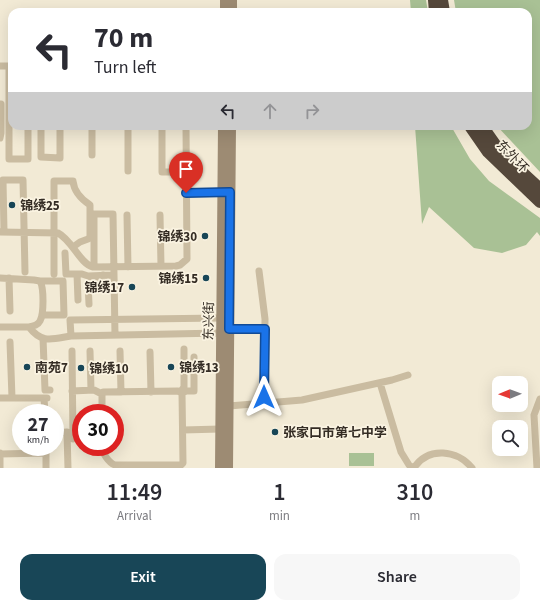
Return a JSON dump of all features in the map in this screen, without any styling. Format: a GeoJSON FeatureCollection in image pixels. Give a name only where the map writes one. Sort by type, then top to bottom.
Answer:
{"type":"FeatureCollection","features":[{"type":"Feature","properties":{"kind":"highway","name":"东外环"},"geometry":{"type":"LineString","coordinates":[[473,130],[488,152],[540,202]]}},
{"type":"Feature","properties":{"kind":"highway"},"geometry":{"type":"LineString","coordinates":[[485,130],[501,152],[540,189]]}},
{"type":"Feature","properties":{"kind":"main road","name":"东兴街"},"geometry":{"type":"LineString","coordinates":[[220,468],[228,406],[225,318],[226,192],[223,130]]}},
{"type":"Feature","properties":{"kind":"main road","name":"东兴街"},"geometry":{"type":"LineString","coordinates":[[226,192],[231,130]]}},
{"type":"Feature","properties":{"kind":"main road","name":"东兴街"},"geometry":{"type":"LineString","coordinates":[[226,332],[224,429],[228,468]]}},
{"type":"Feature","properties":{"kind":"street"},"geometry":{"type":"LineString","coordinates":[[0,138],[1,104]]}},
{"type":"Feature","properties":{"kind":"street"},"geometry":{"type":"LineString","coordinates":[[10,130],[9,159],[28,159],[28,130]]}},
{"type":"Feature","properties":{"kind":"street"},"geometry":{"type":"LineString","coordinates":[[41,130],[41,157],[47,158],[60,158],[60,130]]}},
{"type":"Feature","properties":{"kind":"street"},"geometry":{"type":"LineString","coordinates":[[92,130],[92,155]]}},
{"type":"Feature","properties":{"kind":"street"},"geometry":{"type":"LineString","coordinates":[[128,130],[128,171]]}},
{"type":"Feature","properties":{"kind":"street"},"geometry":{"type":"LineString","coordinates":[[162,130],[162,172],[186,172]]}},
{"type":"Feature","properties":{"kind":"street"},"geometry":{"type":"LineString","coordinates":[[25,272],[24,232],[23,180],[4,180],[2,232],[24,232],[54,232],[62,235],[87,264],[94,267],[180,265],[187,259],[186,130]]}},
{"type":"Feature","properties":{"kind":"street"},"geometry":{"type":"LineString","coordinates":[[54,274],[54,181],[73,181],[78,195],[90,205],[90,237],[73,247]]}},
{"type":"Feature","properties":{"kind":"street"},"geometry":{"type":"LineString","coordinates":[[186,193],[226,192]]}},
{"type":"Feature","properties":{"kind":"street"},"geometry":{"type":"LineString","coordinates":[[94,267],[94,214],[113,214],[115,335]]}},
{"type":"Feature","properties":{"kind":"street"},"geometry":{"type":"LineString","coordinates":[[127,215],[128,267]]}},
{"type":"Feature","properties":{"kind":"street"},"geometry":{"type":"LineString","coordinates":[[160,215],[161,266]]}},
{"type":"Feature","properties":{"kind":"street"},"geometry":{"type":"LineString","coordinates":[[65,253],[66,274],[88,276],[113,275]]}},
{"type":"Feature","properties":{"kind":"street"},"geometry":{"type":"LineString","coordinates":[[259,271],[265,329],[264,397]]}},
{"type":"Feature","properties":{"kind":"street"},"geometry":{"type":"LineString","coordinates":[[77,274],[78,300]]}},
{"type":"Feature","properties":{"kind":"street"},"geometry":{"type":"LineString","coordinates":[[89,304],[88,283],[103,282],[103,275]]}},
{"type":"Feature","properties":{"kind":"street"},"geometry":{"type":"LineString","coordinates":[[0,278],[34,280],[40,282],[63,281],[64,314],[42,315]]}},
{"type":"Feature","properties":{"kind":"street"},"geometry":{"type":"LineString","coordinates":[[9,278],[10,311]]}},
{"type":"Feature","properties":{"kind":"street"},"geometry":{"type":"LineString","coordinates":[[0,327],[36,326],[42,315],[42,286],[40,282]]}},
{"type":"Feature","properties":{"kind":"street"},"geometry":{"type":"LineString","coordinates":[[71,336],[70,320],[225,318]]}},
{"type":"Feature","properties":{"kind":"street"},"geometry":{"type":"LineString","coordinates":[[29,327],[38,338],[226,332],[265,329]]}},
{"type":"Feature","properties":{"kind":"street"},"geometry":{"type":"LineString","coordinates":[[42,338],[44,390],[50,390]]}},
{"type":"Feature","properties":{"kind":"street"},"geometry":{"type":"LineString","coordinates":[[10,342],[12,398]]}},
{"type":"Feature","properties":{"kind":"street"},"geometry":{"type":"LineString","coordinates":[[106,456],[111,464],[122,467],[160,467],[185,465],[182,392],[184,387],[184,349]]}},
{"type":"Feature","properties":{"kind":"street"},"geometry":{"type":"LineString","coordinates":[[72,351],[72,404]]}},
{"type":"Feature","properties":{"kind":"street"},"geometry":{"type":"LineString","coordinates":[[90,351],[91,390]]}},
{"type":"Feature","properties":{"kind":"street"},"geometry":{"type":"LineString","coordinates":[[120,351],[121,392]]}},
{"type":"Feature","properties":{"kind":"street"},"geometry":{"type":"LineString","coordinates":[[150,352],[151,392]]}},
{"type":"Feature","properties":{"kind":"street"},"geometry":{"type":"LineString","coordinates":[[102,394],[103,392],[194,392],[194,357]]}},
{"type":"Feature","properties":{"kind":"street"},"geometry":{"type":"LineString","coordinates":[[228,406],[302,400],[380,383],[408,375]]}},
{"type":"Feature","properties":{"kind":"street"},"geometry":{"type":"LineString","coordinates":[[380,383],[400,452],[409,465],[414,468],[425,458],[436,453],[447,453],[458,456],[468,462],[472,468]]}},
{"type":"Feature","properties":{"kind":"street"},"geometry":{"type":"LineString","coordinates":[[72,391],[91,390],[102,394]]}},
{"type":"Feature","properties":{"kind":"street"},"geometry":{"type":"LineString","coordinates":[[102,394],[102,404]]}},
{"type":"Feature","properties":{"kind":"street"},"geometry":{"type":"LineString","coordinates":[[0,398],[46,398],[46,404]]}},
{"type":"Feature","properties":{"kind":"street"},"geometry":{"type":"LineString","coordinates":[[537,468],[534,415],[540,399]]}},
{"type":"Feature","properties":{"kind":"street"},"geometry":{"type":"LineString","coordinates":[[183,430],[224,429]]}},
{"type":"Feature","properties":{"kind":"street"},"geometry":{"type":"LineString","coordinates":[[64,432],[67,432],[68,468]]}},
{"type":"Feature","properties":{"kind":"street"},"geometry":{"type":"LineString","coordinates":[[0,468],[0,453],[12,452]]}},
{"type":"Feature","properties":{"kind":"street"},"geometry":{"type":"LineString","coordinates":[[46,456],[46,468]]}},
{"type":"Feature","properties":{"kind":"green space"},"geometry":{"type":"Polygon","coordinates":[[[410,0],[426,0],[427,8],[411,8],[410,0]]]}},
{"type":"Feature","properties":{"kind":"green space"},"geometry":{"type":"Polygon","coordinates":[[[454,0],[540,0],[540,172],[501,130],[532,130],[532,8],[455,8],[454,0]]]}},
{"type":"Feature","properties":{"kind":"green space"},"geometry":{"type":"Polygon","coordinates":[[[415,130],[453,130],[470,159],[489,181],[540,218],[540,236],[537,232],[526,245],[502,253],[474,248],[429,207],[422,224],[415,130]]]}},
{"type":"Feature","properties":{"kind":"green space"},"geometry":{"type":"Polygon","coordinates":[[[349,453],[374,453],[374,466],[349,466],[349,453]]]}},
{"type":"Feature","properties":{"kind":"place","name":"锦绣25"},"geometry":{"type":"Point","coordinates":[12,205]}},
{"type":"Feature","properties":{"kind":"place","name":"锦绣30"},"geometry":{"type":"Point","coordinates":[205,236]}},
{"type":"Feature","properties":{"kind":"place","name":"锦绣15"},"geometry":{"type":"Point","coordinates":[206,278]}},
{"type":"Feature","properties":{"kind":"place","name":"锦绣17"},"geometry":{"type":"Point","coordinates":[132,287]}},
{"type":"Feature","properties":{"kind":"place","name":"南苑7"},"geometry":{"type":"Point","coordinates":[27,367]}},
{"type":"Feature","properties":{"kind":"place","name":"锦绣13"},"geometry":{"type":"Point","coordinates":[171,367]}},
{"type":"Feature","properties":{"kind":"place","name":"锦绣10"},"geometry":{"type":"Point","coordinates":[81,368]}},
{"type":"Feature","properties":{"kind":"place","name":"张家口市第七中学"},"geometry":{"type":"Point","coordinates":[275,432]}},
{"type":"Feature","properties":{"kind":"route"},"geometry":{"type":"LineString","coordinates":[[186,193],[230,192],[229,329],[265,329],[264,397]]}}]}
